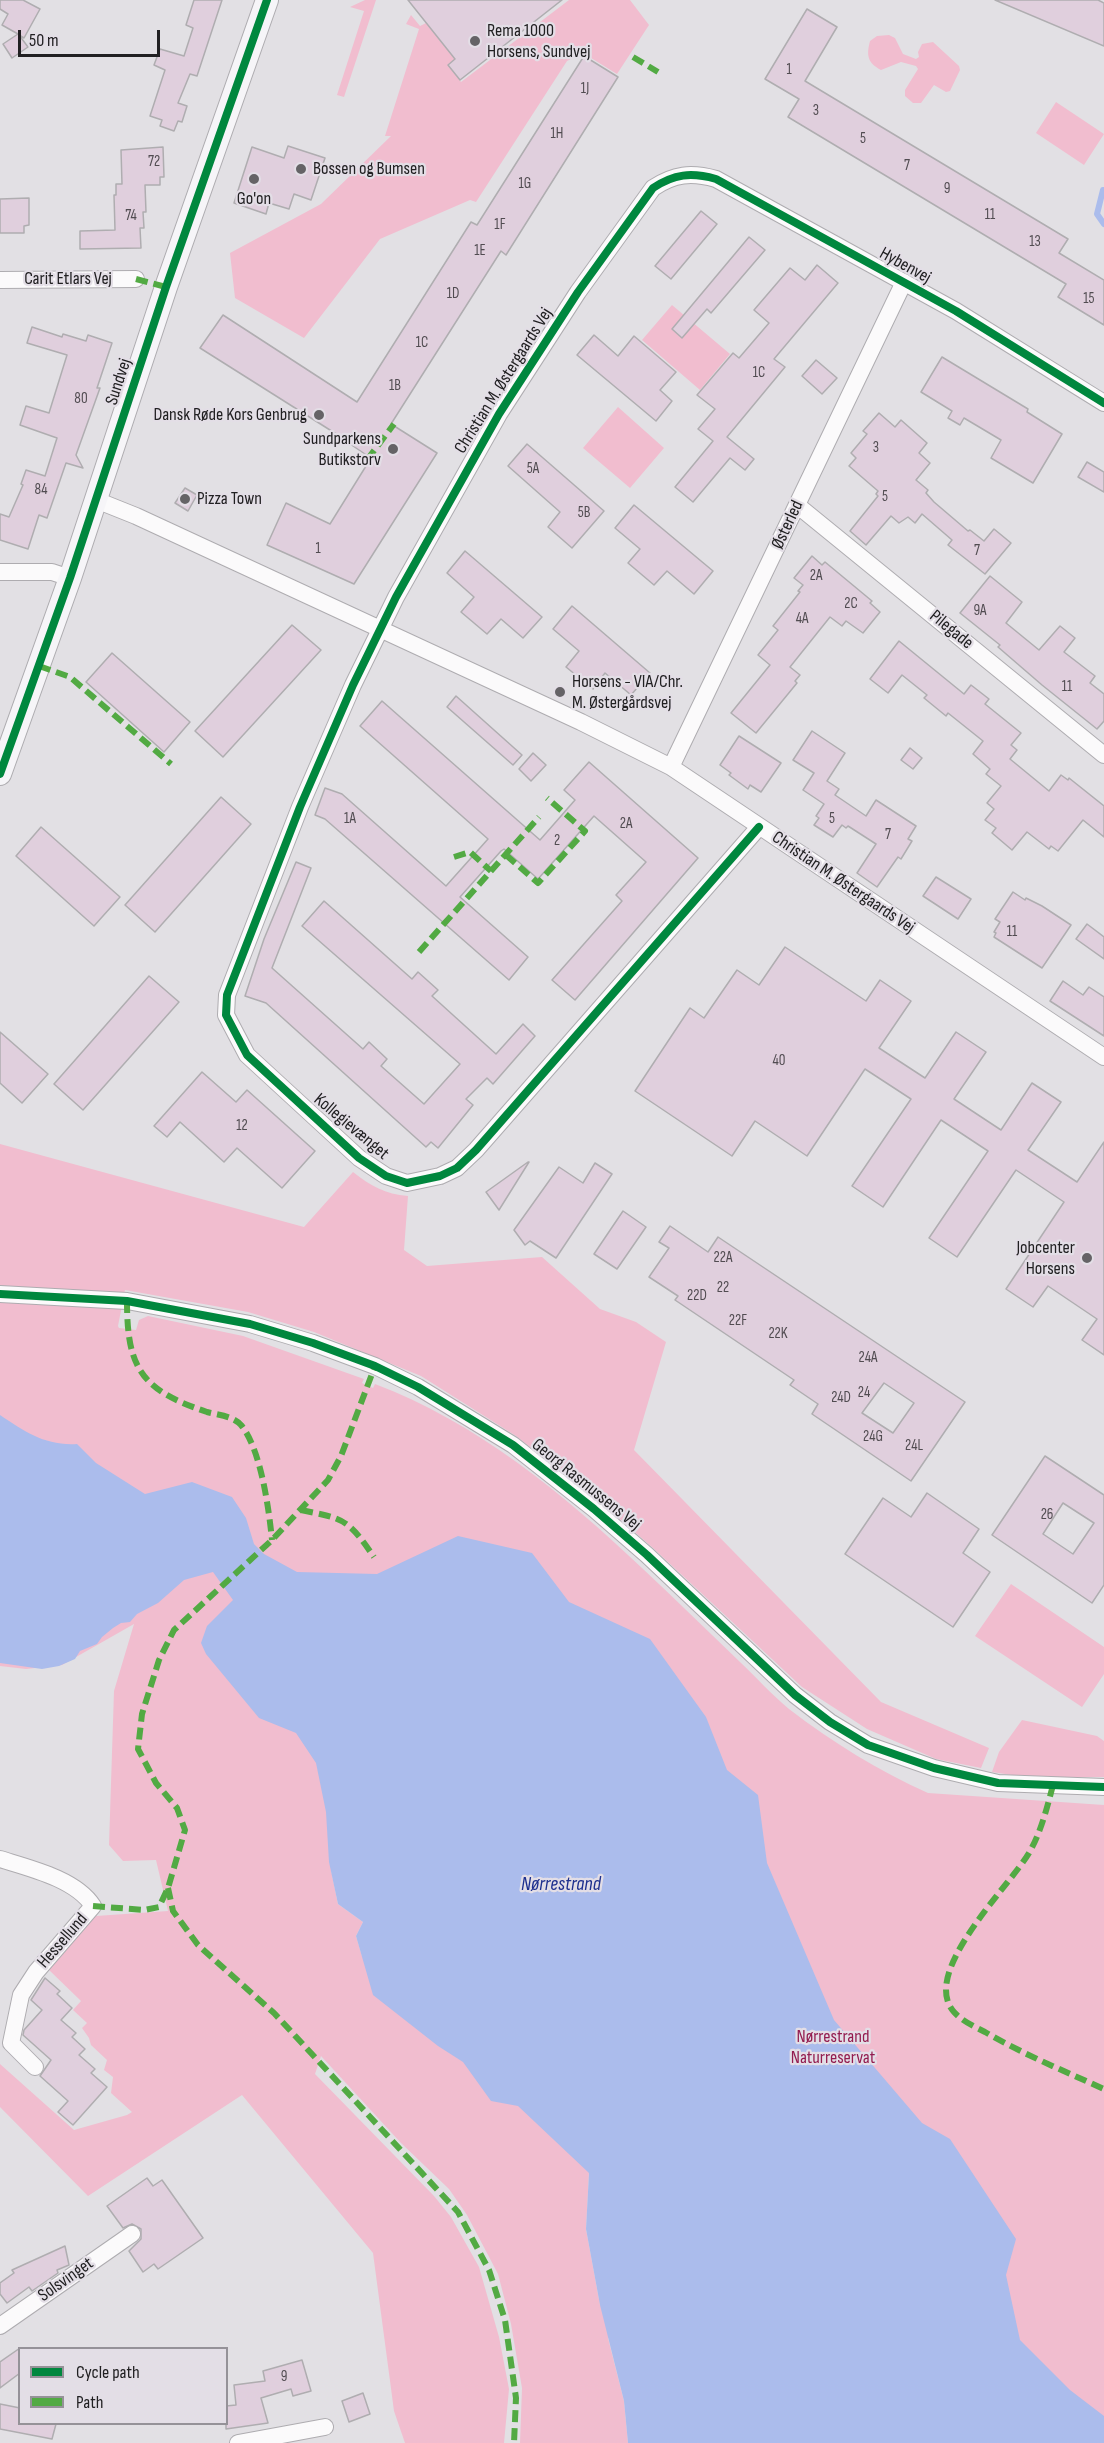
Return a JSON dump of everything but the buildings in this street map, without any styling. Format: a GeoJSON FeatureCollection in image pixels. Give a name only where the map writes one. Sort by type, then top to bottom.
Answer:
{"type":"FeatureCollection","features":[{"type":"Feature","properties":{"kind":"main road","name":"Sundvej"},"geometry":{"type":"LineString","coordinates":[[0,774],[70,578],[166,287],[267,0]]}},
{"type":"Feature","properties":{"kind":"street","name":"Christian M. Østergaards Vej"},"geometry":{"type":"LineString","coordinates":[[380,629],[487,434],[554,328],[606,251],[653,188],[668,178],[684,174]]}},
{"type":"Feature","properties":{"kind":"street","name":"Hybenvej"},"geometry":{"type":"LineString","coordinates":[[684,174],[701,174],[716,179],[904,282],[1104,403]]}},
{"type":"Feature","properties":{"kind":"street","name":"Carit Etlars Vej"},"geometry":{"type":"LineString","coordinates":[[0,280],[136,279]]}},
{"type":"Feature","properties":{"kind":"street","name":"Østerled"},"geometry":{"type":"LineString","coordinates":[[671,767],[904,282]]}},
{"type":"Feature","properties":{"kind":"street","name":"Christian M. Østergaards Vej"},"geometry":{"type":"LineString","coordinates":[[96,500],[136,516],[581,722],[671,767],[1104,1057]]}},
{"type":"Feature","properties":{"kind":"street","name":"Pilegade"},"geometry":{"type":"LineString","coordinates":[[797,505],[1104,755]]}},
{"type":"Feature","properties":{"kind":"street"},"geometry":{"type":"LineString","coordinates":[[0,572],[52,572],[70,578]]}},
{"type":"Feature","properties":{"kind":"street","name":"Kollegievænget"},"geometry":{"type":"LineString","coordinates":[[380,629],[308,788],[249,935],[227,995],[226,1016],[247,1055],[358,1158],[386,1176],[407,1183],[440,1176],[457,1168],[585,1027],[759,827]]}},
{"type":"Feature","properties":{"kind":"street","name":"Georg Rasmussens Vej"},"geometry":{"type":"LineString","coordinates":[[0,1294],[127,1301],[250,1324],[313,1342],[375,1366],[418,1387],[513,1445],[638,1547],[795,1695],[830,1722],[868,1745],[934,1768],[998,1782],[1104,1787]]}},
{"type":"Feature","properties":{"kind":"street","name":"Hessellund"},"geometry":{"type":"LineString","coordinates":[[0,1859],[29,1867],[54,1878],[89,1899],[93,1906],[36,1972],[21,1995],[11,2043],[35,2067]]}},
{"type":"Feature","properties":{"kind":"street","name":"Solsvinget"},"geometry":{"type":"LineString","coordinates":[[0,2326],[132,2234]]}},
{"type":"Feature","properties":{"kind":"street"},"geometry":{"type":"LineString","coordinates":[[238,2443],[325,2427]]}},
{"type":"Feature","properties":{"kind":"green space"},"geometry":{"type":"Polygon","coordinates":[[[365,0],[376,0],[344,97],[337,95],[364,11],[350,7],[365,0]]]}},
{"type":"Feature","properties":{"kind":"green space"},"geometry":{"type":"Polygon","coordinates":[[[569,0],[630,0],[649,25],[617,74],[583,53],[567,61],[476,202],[470,200],[380,239],[304,338],[235,298],[230,253],[321,204],[391,136],[385,136],[419,29],[406,24],[411,15],[420,26],[426,23],[455,59],[448,65],[461,82],[569,0]]]}},
{"type":"Feature","properties":{"kind":"green space"},"geometry":{"type":"Polygon","coordinates":[[[889,35],[895,38],[903,54],[916,59],[919,57],[918,52],[922,44],[933,42],[959,66],[960,70],[950,91],[946,92],[934,85],[921,103],[913,103],[905,96],[905,90],[918,69],[916,66],[901,62],[881,70],[873,65],[869,58],[870,41],[877,36],[889,35]]]}},
{"type":"Feature","properties":{"kind":"green space"},"geometry":{"type":"Polygon","coordinates":[[[1056,102],[1104,134],[1084,165],[1036,133],[1056,102]]]}},
{"type":"Feature","properties":{"kind":"green space"},"geometry":{"type":"Polygon","coordinates":[[[672,305],[730,354],[700,390],[642,340],[672,305]]]}},
{"type":"Feature","properties":{"kind":"green space"},"geometry":{"type":"Polygon","coordinates":[[[618,407],[664,448],[630,488],[583,448],[618,407]]]}},
{"type":"Feature","properties":{"kind":"green space","name":"Nørrestrand Naturreservat"},"geometry":{"type":"Polygon","coordinates":[[[0,1144],[304,1227],[353,1172],[379,1188],[408,1196],[404,1250],[427,1266],[542,1257],[600,1309],[636,1322],[666,1342],[634,1450],[881,1702],[989,1748],[981,1768],[936,1759],[867,1729],[802,1687],[597,1499],[516,1436],[421,1376],[314,1332],[248,1312],[125,1290],[118,1326],[136,1330],[139,1320],[148,1316],[243,1336],[364,1379],[362,1383],[373,1388],[375,1384],[448,1418],[517,1462],[582,1513],[789,1709],[856,1755],[928,1793],[1104,1805],[1104,2443],[608,2338],[624,2401],[628,2443],[520,2443],[522,2388],[511,2324],[498,2274],[467,2215],[449,2189],[401,2143],[321,2056],[315,2074],[434,2196],[451,2217],[479,2267],[499,2337],[509,2389],[504,2443],[405,2443],[394,2411],[373,2253],[242,2095],[88,2196],[0,2107],[0,2064],[74,2130],[132,2112],[111,2093],[113,2077],[104,2070],[107,2060],[91,2045],[82,2028],[87,2023],[73,2010],[81,2001],[47,1968],[96,1916],[168,1911],[156,1860],[123,1861],[109,1845],[114,1691],[134,1624],[62,1665],[26,1669],[0,1666],[0,1144]],[[331,1870],[338,1904],[363,1922],[356,1936],[362,1956],[367,1923],[331,1870]],[[589,2173],[586,2229],[600,2305],[589,2173]]]}},
{"type":"Feature","properties":{"kind":"green space"},"geometry":{"type":"Polygon","coordinates":[[[1011,1584],[1104,1647],[1104,1674],[1082,1707],[975,1636],[1011,1584]]]}},
{"type":"Feature","properties":{"kind":"green space"},"geometry":{"type":"Polygon","coordinates":[[[1022,1720],[1097,1736],[1104,1741],[1104,1777],[1025,1777],[992,1772],[999,1752],[1022,1720]]]}},
{"type":"Feature","properties":{"kind":"water","name":"Nørrestrand"},"geometry":{"type":"Polygon","coordinates":[[[0,1415],[36,1437],[55,1443],[77,1444],[96,1463],[145,1494],[192,1482],[232,1497],[246,1518],[254,1544],[264,1554],[297,1572],[377,1574],[458,1536],[532,1553],[569,1602],[650,1639],[706,1717],[727,1770],[758,1795],[767,1863],[834,2020],[922,2123],[950,2139],[1016,2239],[1006,2275],[1020,2340],[1070,2390],[1104,2416],[1104,2443],[628,2443],[624,2401],[600,2305],[586,2229],[589,2173],[518,2106],[491,2101],[463,2062],[438,2046],[373,1995],[356,1936],[363,1922],[338,1904],[329,1862],[326,1812],[316,1763],[296,1733],[259,1718],[206,1654],[201,1643],[207,1626],[233,1600],[213,1572],[184,1580],[158,1603],[137,1614],[130,1622],[121,1623],[113,1628],[97,1644],[80,1651],[75,1659],[59,1666],[42,1669],[0,1663],[0,1415]]]}},
{"type":"Feature","properties":{"kind":"waterway"},"geometry":{"type":"LineString","coordinates":[[1103,190],[1097,214],[1104,224]]}},
{"type":"Feature","properties":{"kind":"marked path"},"geometry":{"type":"LineString","coordinates":[[633,57],[658,72]]}},
{"type":"Feature","properties":{"kind":"marked path"},"geometry":{"type":"LineString","coordinates":[[136,279],[166,287]]}},
{"type":"Feature","properties":{"kind":"marked path"},"geometry":{"type":"LineString","coordinates":[[367,460],[394,424]]}},
{"type":"Feature","properties":{"kind":"marked path"},"geometry":{"type":"LineString","coordinates":[[39,666],[70,677],[171,764]]}},
{"type":"Feature","properties":{"kind":"marked path"},"geometry":{"type":"LineString","coordinates":[[506,855],[538,883],[585,831],[547,798]]}},
{"type":"Feature","properties":{"kind":"marked path"},"geometry":{"type":"LineString","coordinates":[[419,952],[539,817]]}},
{"type":"Feature","properties":{"kind":"marked path"},"geometry":{"type":"LineString","coordinates":[[454,857],[470,852],[491,871]]}},
{"type":"Feature","properties":{"kind":"marked path"},"geometry":{"type":"LineString","coordinates":[[127,1301],[130,1344],[142,1373],[167,1395],[185,1404],[234,1420],[241,1425],[248,1436],[263,1480],[272,1540]]}},
{"type":"Feature","properties":{"kind":"marked path"},"geometry":{"type":"LineString","coordinates":[[93,1906],[144,1910],[159,1907],[168,1888],[185,1830],[177,1808],[156,1783],[138,1749],[142,1714],[159,1660],[174,1630],[272,1540],[328,1480],[341,1456],[375,1366]]}},
{"type":"Feature","properties":{"kind":"marked path"},"geometry":{"type":"LineString","coordinates":[[301,1510],[337,1519],[344,1523],[358,1535],[374,1557]]}},
{"type":"Feature","properties":{"kind":"marked path"},"geometry":{"type":"LineString","coordinates":[[1053,1785],[1043,1820],[1029,1853],[987,1908],[957,1954],[948,1975],[946,1995],[954,2012],[969,2023],[1029,2055],[1104,2089]]}},
{"type":"Feature","properties":{"kind":"marked path"},"geometry":{"type":"LineString","coordinates":[[168,1888],[173,1911],[198,1945],[274,2013],[458,2212],[489,2270],[505,2320],[516,2398],[514,2443]]}},
{"type":"Feature","properties":{"kind":"cycle path"},"geometry":{"type":"LineString","coordinates":[[0,774],[70,578],[166,287],[267,0]]}},
{"type":"Feature","properties":{"kind":"cycle path"},"geometry":{"type":"LineString","coordinates":[[759,827],[476,1150],[457,1168],[440,1176],[407,1183],[386,1176],[359,1158],[247,1055],[226,1015],[227,995],[300,807],[353,685],[396,597],[499,414],[578,292],[653,188],[676,177],[699,175],[716,179],[956,311],[1104,403]]}},
{"type":"Feature","properties":{"kind":"cycle path"},"geometry":{"type":"LineString","coordinates":[[0,1294],[127,1301],[250,1324],[313,1343],[375,1366],[418,1387],[513,1445],[594,1509],[647,1555],[795,1695],[830,1722],[868,1745],[934,1768],[998,1783],[1104,1787]]}},
{"type":"Feature","properties":{"kind":"place","name":"Rema 1000 Horsens, Sundvej"},"geometry":{"type":"Point","coordinates":[475,41]}},
{"type":"Feature","properties":{"kind":"place","name":"Bossen og Bumsen"},"geometry":{"type":"Point","coordinates":[301,169]}},
{"type":"Feature","properties":{"kind":"place","name":"Go'on"},"geometry":{"type":"Point","coordinates":[254,179]}},
{"type":"Feature","properties":{"kind":"place","name":"Dansk Røde Kors Genbrug"},"geometry":{"type":"Point","coordinates":[319,415]}},
{"type":"Feature","properties":{"kind":"place","name":"Sundparkens Butikstorv"},"geometry":{"type":"Point","coordinates":[393,449]}},
{"type":"Feature","properties":{"kind":"place","name":"Pizza Town"},"geometry":{"type":"Point","coordinates":[185,499]}},
{"type":"Feature","properties":{"kind":"place","name":"Horsens - VIA/Chr. M. Østergårdsvej"},"geometry":{"type":"Point","coordinates":[560,692]}},
{"type":"Feature","properties":{"kind":"place","name":"Jobcenter Horsens"},"geometry":{"type":"Point","coordinates":[1087,1258]}}]}
